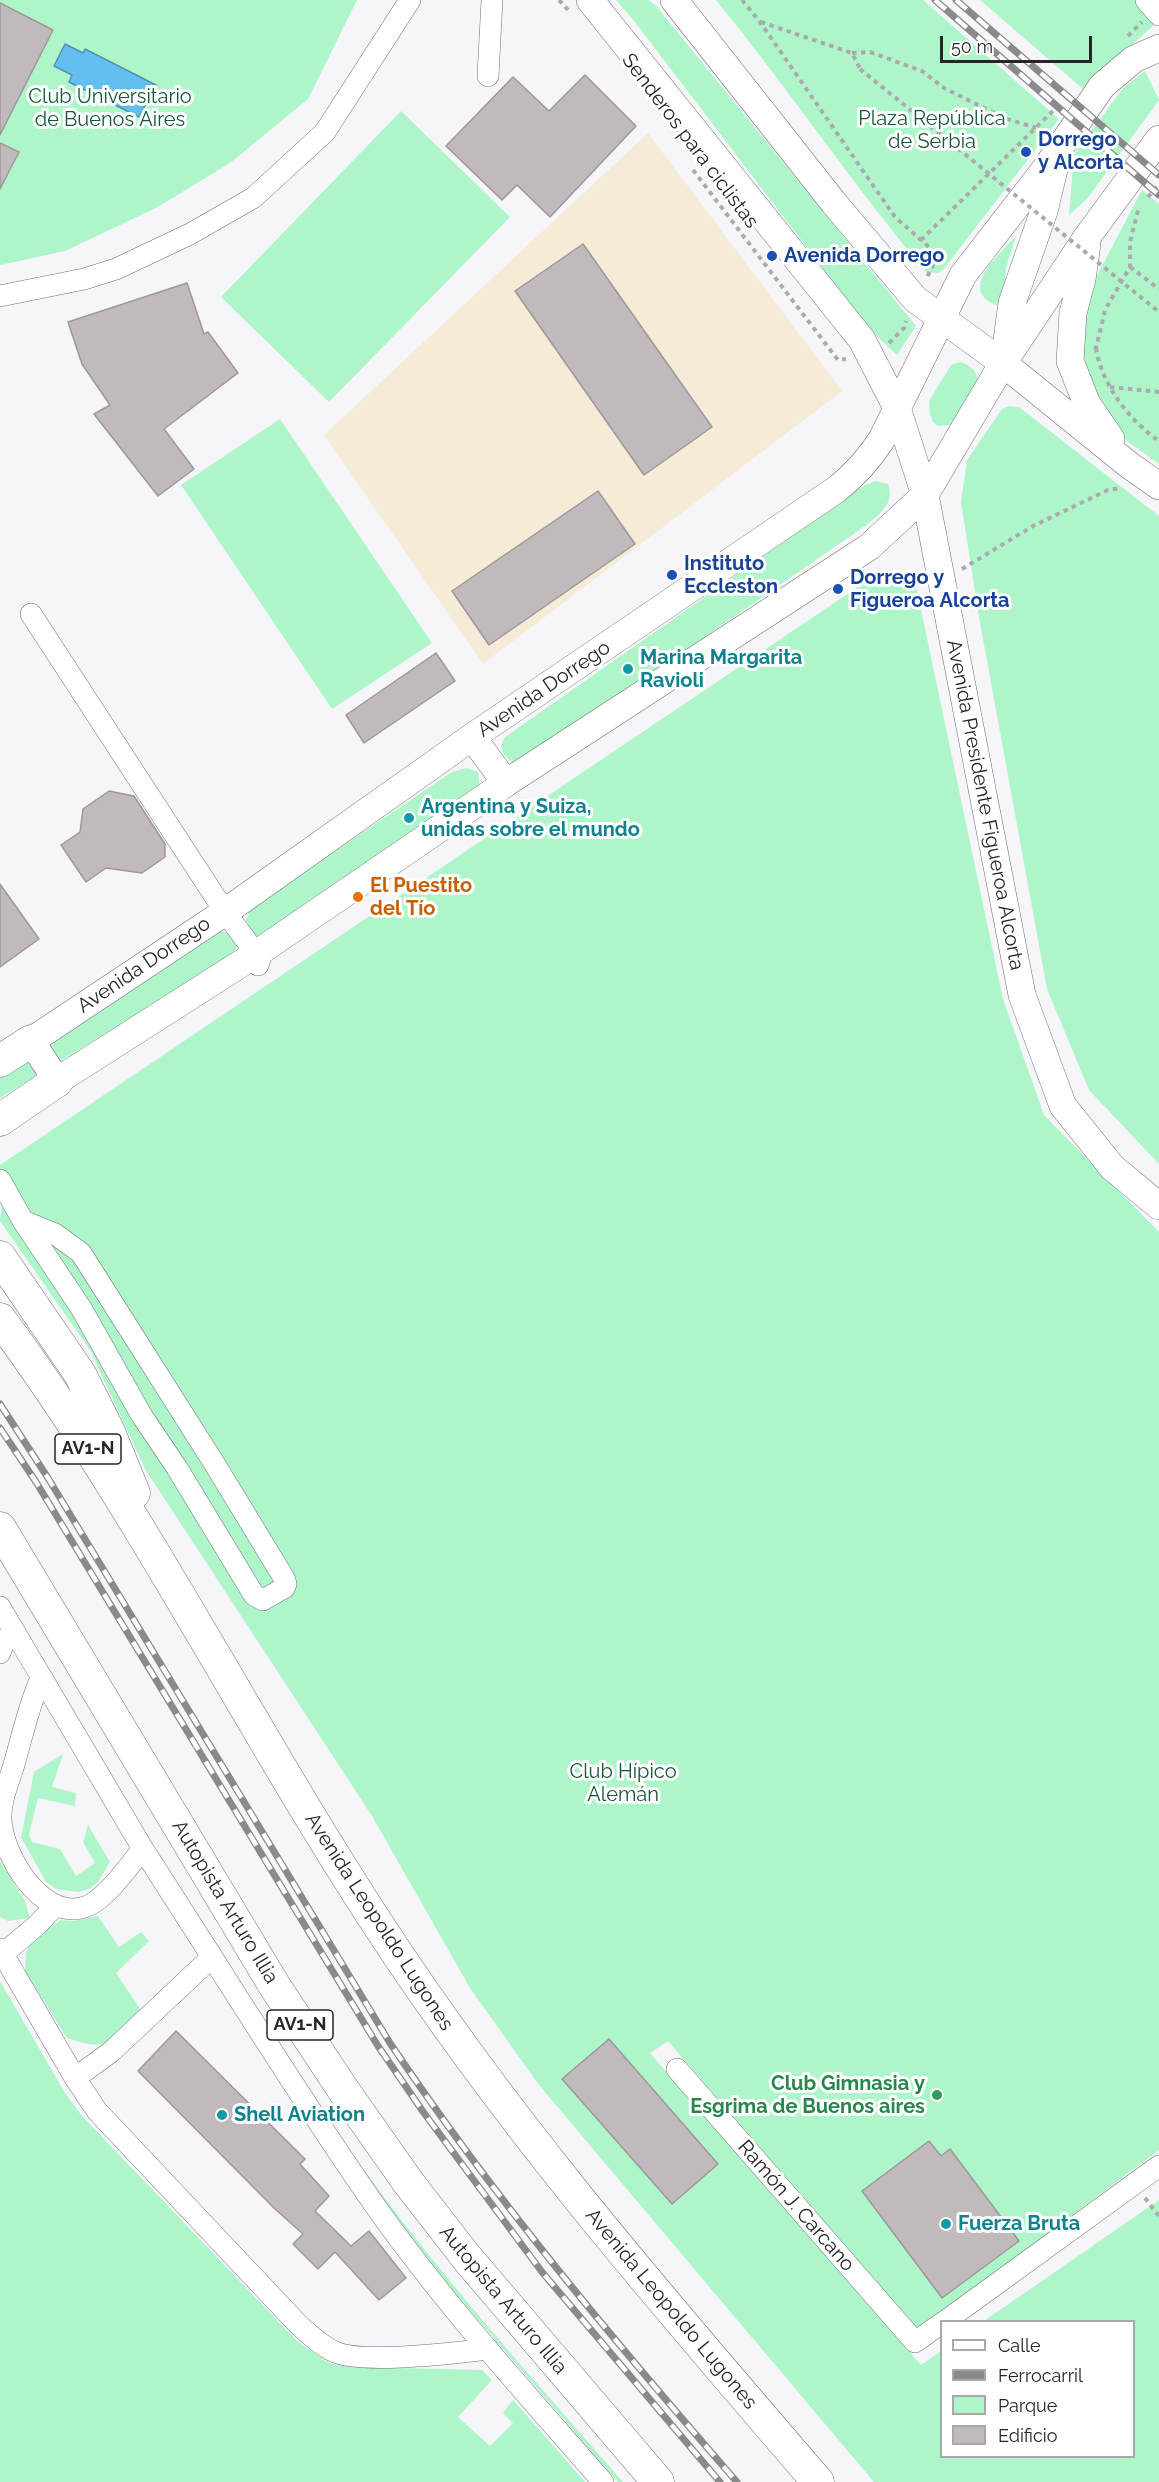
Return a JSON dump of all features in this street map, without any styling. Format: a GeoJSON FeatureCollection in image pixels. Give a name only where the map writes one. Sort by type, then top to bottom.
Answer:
{"type":"FeatureCollection","features":[{"type":"Feature","properties":{"kind":"highway"},"geometry":{"type":"LineString","coordinates":[[0,1061],[31,1041]]}},
{"type":"Feature","properties":{"kind":"highway"},"geometry":{"type":"LineString","coordinates":[[0,1120],[57,1081]]}},
{"type":"Feature","properties":{"kind":"highway"},"geometry":{"type":"LineString","coordinates":[[0,1257],[80,1374],[109,1432],[171,1583]]}},
{"type":"Feature","properties":{"kind":"highway","name":"Avenida Leopoldo Lugones"},"geometry":{"type":"LineString","coordinates":[[0,1319],[129,1511],[306,1812],[380,1928],[462,2046],[564,2181],[692,2336],[818,2482]]}},
{"type":"Feature","properties":{"kind":"highway","name":"Autopista Arturo Illia"},"geometry":{"type":"LineString","coordinates":[[0,1528],[274,1985],[344,2091],[408,2182],[466,2258],[657,2482]]}},
{"type":"Feature","properties":{"kind":"main road"},"geometry":{"type":"LineString","coordinates":[[674,0],[834,203],[915,299],[1004,363],[1129,465],[1156,484]]}},
{"type":"Feature","properties":{"kind":"main road","name":"Avenida Presidente Figueroa Alcorta"},"geometry":{"type":"LineString","coordinates":[[582,9],[862,340],[897,408],[925,495],[1022,995],[1064,1106],[1112,1167],[1159,1206]]}},
{"type":"Feature","properties":{"kind":"main road","name":"Avenida Dorrego"},"geometry":{"type":"LineString","coordinates":[[31,1041],[225,912],[472,737],[837,489],[870,459],[963,275],[1059,148],[1102,86],[1134,59],[1159,48]]}},
{"type":"Feature","properties":{"kind":"main road"},"geometry":{"type":"LineString","coordinates":[[31,1041],[57,1081],[256,954],[506,783],[869,547],[925,495],[1004,363],[1088,237],[1159,139]]}},
{"type":"Feature","properties":{"kind":"main road"},"geometry":{"type":"LineString","coordinates":[[1004,363],[1012,303],[1044,211],[1059,148]]}},
{"type":"Feature","properties":{"kind":"main road"},"geometry":{"type":"LineString","coordinates":[[1088,237],[1082,279],[1073,313],[1070,361],[1087,404],[1129,465]]}},
{"type":"Feature","properties":{"kind":"main road"},"geometry":{"type":"LineString","coordinates":[[472,737],[506,783]]}},
{"type":"Feature","properties":{"kind":"street"},"geometry":{"type":"LineString","coordinates":[[0,296],[84,279],[116,269],[190,234],[253,198],[325,132],[410,0]]}},
{"type":"Feature","properties":{"kind":"street"},"geometry":{"type":"LineString","coordinates":[[488,76],[492,0]]}},
{"type":"Feature","properties":{"kind":"street"},"geometry":{"type":"LineString","coordinates":[[0,1136],[27,1112],[260,963],[31,614]]}},
{"type":"Feature","properties":{"kind":"street"},"geometry":{"type":"LineString","coordinates":[[0,1180],[23,1221],[81,1308],[142,1416],[177,1468],[254,1595],[263,1600],[284,1588],[286,1584],[284,1578],[81,1253],[55,1234],[23,1221]]}},
{"type":"Feature","properties":{"kind":"street"},"geometry":{"type":"LineString","coordinates":[[0,1607],[143,1849],[369,2197],[435,2285],[603,2482]]}},
{"type":"Feature","properties":{"kind":"street"},"geometry":{"type":"LineString","coordinates":[[0,1653],[5,1639],[15,1632]]}},
{"type":"Feature","properties":{"kind":"street"},"geometry":{"type":"LineString","coordinates":[[41,1678],[3,1800],[1,1817],[4,1840],[33,1890],[44,1900],[56,1905],[69,1908],[85,1907],[98,1900],[143,1849]]}},
{"type":"Feature","properties":{"kind":"street"},"geometry":{"type":"LineString","coordinates":[[56,1905],[2,1952],[75,2078],[97,2110],[295,2321],[316,2341],[337,2353],[360,2357],[445,2355],[488,2349]]}},
{"type":"Feature","properties":{"kind":"street"},"geometry":{"type":"LineString","coordinates":[[75,2078],[111,2052],[212,1957]]}},
{"type":"Feature","properties":{"kind":"street","name":"Ramón J. Carcano"},"geometry":{"type":"LineString","coordinates":[[677,2069],[915,2342],[940,2324]]}},
{"type":"Feature","properties":{"kind":"street"},"geometry":{"type":"LineString","coordinates":[[946,2320],[1159,2166]]}},
{"type":"Feature","properties":{"kind":"path"},"geometry":{"type":"LineString","coordinates":[[559,0],[582,9]]}},
{"type":"Feature","properties":{"kind":"path"},"geometry":{"type":"LineString","coordinates":[[1120,43],[1153,8]]}},
{"type":"Feature","properties":{"kind":"path"},"geometry":{"type":"LineString","coordinates":[[760,22],[852,53],[870,52],[922,71],[944,88],[1004,118],[1036,128]]}},
{"type":"Feature","properties":{"kind":"path"},"geometry":{"type":"LineString","coordinates":[[852,53],[860,69],[1159,312]]}},
{"type":"Feature","properties":{"kind":"path"},"geometry":{"type":"LineString","coordinates":[[921,240],[1062,103]]}},
{"type":"Feature","properties":{"kind":"path","name":"Senderos para ciclistas"},"geometry":{"type":"LineString","coordinates":[[689,165],[838,360]]}},
{"type":"Feature","properties":{"kind":"path"},"geometry":{"type":"LineString","coordinates":[[1130,267],[1159,289]]}},
{"type":"Feature","properties":{"kind":"path"},"geometry":{"type":"LineString","coordinates":[[1096,348],[1098,360],[1110,387],[1143,430],[1159,441]]}},
{"type":"Feature","properties":{"kind":"path"},"geometry":{"type":"LineString","coordinates":[[1110,387],[1159,392]]}},
{"type":"Feature","properties":{"kind":"path"},"geometry":{"type":"LineString","coordinates":[[941,580],[1033,526],[1108,490],[1156,484]]}},
{"type":"Feature","properties":{"kind":"shaded area"},"geometry":{"type":"Polygon","coordinates":[[[648,133],[842,391],[483,664],[324,435],[648,133]]]}},
{"type":"Feature","properties":{"kind":"green space","name":"Club Universitario de Buenos Aires"},"geometry":{"type":"Polygon","coordinates":[[[0,0],[357,0],[308,99],[230,163],[156,208],[65,251],[0,265],[0,0]]]}},
{"type":"Feature","properties":{"kind":"green space"},"geometry":{"type":"Polygon","coordinates":[[[616,0],[649,0],[657,7],[916,326],[897,355],[868,328],[616,0]]]}},
{"type":"Feature","properties":{"kind":"green space","name":"Plaza República de Serbia"},"geometry":{"type":"Polygon","coordinates":[[[716,0],[923,0],[1059,119],[943,270],[938,273],[926,272],[716,0]]]}},
{"type":"Feature","properties":{"kind":"green space"},"geometry":{"type":"Polygon","coordinates":[[[980,0],[1159,0],[1156,23],[1083,89],[980,0]]]}},
{"type":"Feature","properties":{"kind":"green space"},"geometry":{"type":"Polygon","coordinates":[[[1145,71],[1159,100],[1087,199],[1069,215],[1074,155],[1123,88],[1145,71]]]}},
{"type":"Feature","properties":{"kind":"green space"},"geometry":{"type":"Polygon","coordinates":[[[401,111],[510,217],[329,402],[221,297],[401,111]]]}},
{"type":"Feature","properties":{"kind":"green space"},"geometry":{"type":"Polygon","coordinates":[[[1142,190],[1159,204],[1159,464],[1113,431],[1081,369],[1079,336],[1093,283],[1142,190]]]}},
{"type":"Feature","properties":{"kind":"green space"},"geometry":{"type":"Polygon","coordinates":[[[1016,236],[1006,268],[1004,301],[996,305],[985,298],[980,290],[981,281],[992,262],[1016,236]]]}},
{"type":"Feature","properties":{"kind":"green space"},"geometry":{"type":"Polygon","coordinates":[[[960,362],[973,369],[978,382],[950,425],[938,426],[933,422],[930,414],[929,401],[951,365],[960,362]]]}},
{"type":"Feature","properties":{"kind":"green space"},"geometry":{"type":"Polygon","coordinates":[[[1009,406],[1019,407],[1159,516],[1159,1164],[1089,1090],[1047,989],[979,617],[961,502],[967,460],[1002,409],[1009,406]]]}},
{"type":"Feature","properties":{"kind":"green space"},"geometry":{"type":"Polygon","coordinates":[[[280,419],[432,643],[332,709],[181,485],[280,419]]]}},
{"type":"Feature","properties":{"kind":"green space"},"geometry":{"type":"Polygon","coordinates":[[[876,481],[888,484],[890,491],[888,503],[865,526],[527,760],[514,763],[504,755],[501,746],[505,737],[865,485],[876,481]]]}},
{"type":"Feature","properties":{"kind":"green space","name":"Club Hípico Alemán"},"geometry":{"type":"Polygon","coordinates":[[[883,570],[915,581],[1003,999],[1044,1115],[1159,1232],[1159,2150],[918,2331],[668,2041],[650,2053],[921,2365],[940,2352],[940,2458],[1135,2458],[1135,2320],[985,2320],[1159,2200],[1159,2482],[874,2482],[539,2085],[470,1988],[372,1816],[145,1469],[90,1350],[0,1221],[2,1205],[15,1194],[0,1177],[0,1165],[883,570]]]}},
{"type":"Feature","properties":{"kind":"green space"},"geometry":{"type":"Polygon","coordinates":[[[466,768],[478,772],[480,786],[259,938],[250,931],[246,920],[251,908],[452,772],[466,768]]]}},
{"type":"Feature","properties":{"kind":"green space"},"geometry":{"type":"Polygon","coordinates":[[[220,931],[236,938],[237,947],[233,956],[0,1098],[0,1074],[220,931]]]}},
{"type":"Feature","properties":{"kind":"green space"},"geometry":{"type":"Polygon","coordinates":[[[63,1754],[52,1787],[76,1793],[75,1806],[38,1798],[29,1834],[32,1842],[60,1849],[76,1876],[95,1863],[83,1842],[88,1825],[110,1862],[98,1882],[89,1889],[79,1892],[56,1889],[46,1882],[21,1837],[34,1772],[63,1754]]]}},
{"type":"Feature","properties":{"kind":"green space"},"geometry":{"type":"Polygon","coordinates":[[[0,1861],[25,1901],[30,1918],[8,1921],[0,1917],[0,1861]]]}},
{"type":"Feature","properties":{"kind":"green space"},"geometry":{"type":"Polygon","coordinates":[[[98,1916],[119,1947],[141,1932],[149,1941],[116,1973],[143,2013],[116,2038],[102,2044],[93,2044],[67,2038],[25,1971],[26,1952],[31,1942],[60,1920],[73,1921],[98,1916]]]}},
{"type":"Feature","properties":{"kind":"green space"},"geometry":{"type":"Polygon","coordinates":[[[218,1945],[306,2086],[377,2188],[483,2320],[623,2482],[618,2482],[448,2285],[400,2224],[215,1954],[218,1945]]]}},
{"type":"Feature","properties":{"kind":"green space"},"geometry":{"type":"Polygon","coordinates":[[[0,1981],[65,2093],[82,2116],[298,2342],[331,2364],[354,2367],[482,2370],[492,2380],[458,2417],[490,2446],[513,2423],[503,2413],[513,2400],[585,2482],[0,2482],[0,1981]]]}},
{"type":"Feature","properties":{"kind":"water"},"geometry":{"type":"Polygon","coordinates":[[[65,44],[83,53],[85,49],[156,85],[139,117],[69,82],[72,75],[54,66],[65,44]]]}},
{"type":"Feature","properties":{"kind":"building"},"geometry":{"type":"Polygon","coordinates":[[[0,3],[53,30],[0,135],[0,3]]]}},
{"type":"Feature","properties":{"kind":"building"},"geometry":{"type":"Polygon","coordinates":[[[585,75],[636,126],[550,217],[517,185],[502,200],[446,146],[513,77],[549,111],[585,75]]]}},
{"type":"Feature","properties":{"kind":"building"},"geometry":{"type":"Polygon","coordinates":[[[0,143],[19,152],[0,189],[0,143]]]}},
{"type":"Feature","properties":{"kind":"building"},"geometry":{"type":"Polygon","coordinates":[[[583,244],[712,427],[644,475],[515,291],[583,244]]]}},
{"type":"Feature","properties":{"kind":"building"},"geometry":{"type":"Polygon","coordinates":[[[187,283],[204,334],[208,332],[238,373],[164,429],[194,469],[158,496],[94,414],[110,405],[82,364],[68,322],[187,283]]]}},
{"type":"Feature","properties":{"kind":"building"},"geometry":{"type":"Polygon","coordinates":[[[598,491],[635,544],[489,645],[452,591],[598,491]]]}},
{"type":"Feature","properties":{"kind":"building"},"geometry":{"type":"Polygon","coordinates":[[[436,653],[455,681],[364,743],[346,715],[436,653]]]}},
{"type":"Feature","properties":{"kind":"building"},"geometry":{"type":"Polygon","coordinates":[[[109,791],[134,796],[165,844],[165,857],[142,873],[106,868],[86,882],[61,845],[80,832],[83,809],[109,791]]]}},
{"type":"Feature","properties":{"kind":"building"},"geometry":{"type":"Polygon","coordinates":[[[0,884],[39,939],[0,967],[0,884]]]}},
{"type":"Feature","properties":{"kind":"building","name":"Shell Aviation"},"geometry":{"type":"Polygon","coordinates":[[[176,2031],[305,2159],[300,2164],[329,2196],[315,2211],[351,2246],[369,2231],[406,2278],[379,2300],[335,2252],[318,2269],[293,2244],[303,2234],[275,2209],[138,2071],[176,2031]]]}},
{"type":"Feature","properties":{"kind":"building"},"geometry":{"type":"Polygon","coordinates":[[[609,2039],[718,2164],[672,2204],[562,2079],[609,2039]]]}},
{"type":"Feature","properties":{"kind":"building"},"geometry":{"type":"Polygon","coordinates":[[[929,2141],[941,2156],[950,2149],[1019,2241],[942,2298],[862,2191],[929,2141]]]}},
{"type":"Feature","properties":{"kind":"railway"},"geometry":{"type":"LineString","coordinates":[[935,0],[1159,195]]}},
{"type":"Feature","properties":{"kind":"railway"},"geometry":{"type":"LineString","coordinates":[[956,0],[1159,175]]}},
{"type":"Feature","properties":{"kind":"railway"},"geometry":{"type":"LineString","coordinates":[[0,1404],[48,1478],[390,2043],[471,2157],[556,2268],[737,2482]]}},
{"type":"Feature","properties":{"kind":"railway"},"geometry":{"type":"LineString","coordinates":[[0,1428],[36,1482],[378,2046],[424,2113],[542,2272],[720,2482]]}},
{"type":"Feature","properties":{"kind":"place","name":"Dorrego y Alcorta"},"geometry":{"type":"Point","coordinates":[1026,152]}},
{"type":"Feature","properties":{"kind":"place","name":"Avenida Dorrego"},"geometry":{"type":"Point","coordinates":[772,256]}},
{"type":"Feature","properties":{"kind":"place","name":"Instituto Eccleston"},"geometry":{"type":"Point","coordinates":[672,575]}},
{"type":"Feature","properties":{"kind":"place","name":"Dorrego y Figueroa Alcorta"},"geometry":{"type":"Point","coordinates":[838,589]}},
{"type":"Feature","properties":{"kind":"place","name":"Marina Margarita Ravioli"},"geometry":{"type":"Point","coordinates":[628,669]}},
{"type":"Feature","properties":{"kind":"place","name":"Argentina y Suiza, unidas sobre el mundo"},"geometry":{"type":"Point","coordinates":[409,818]}},
{"type":"Feature","properties":{"kind":"place","name":"El Puestito del Tío"},"geometry":{"type":"Point","coordinates":[358,897]}},
{"type":"Feature","properties":{"kind":"place","name":"Club Gimnasia y Esgrima de Buenos aires"},"geometry":{"type":"Point","coordinates":[937,2095]}},
{"type":"Feature","properties":{"kind":"place","name":"Shell Aviation"},"geometry":{"type":"Point","coordinates":[222,2115]}},
{"type":"Feature","properties":{"kind":"place","name":"Fuerza Bruta"},"geometry":{"type":"Point","coordinates":[946,2224]}}]}
